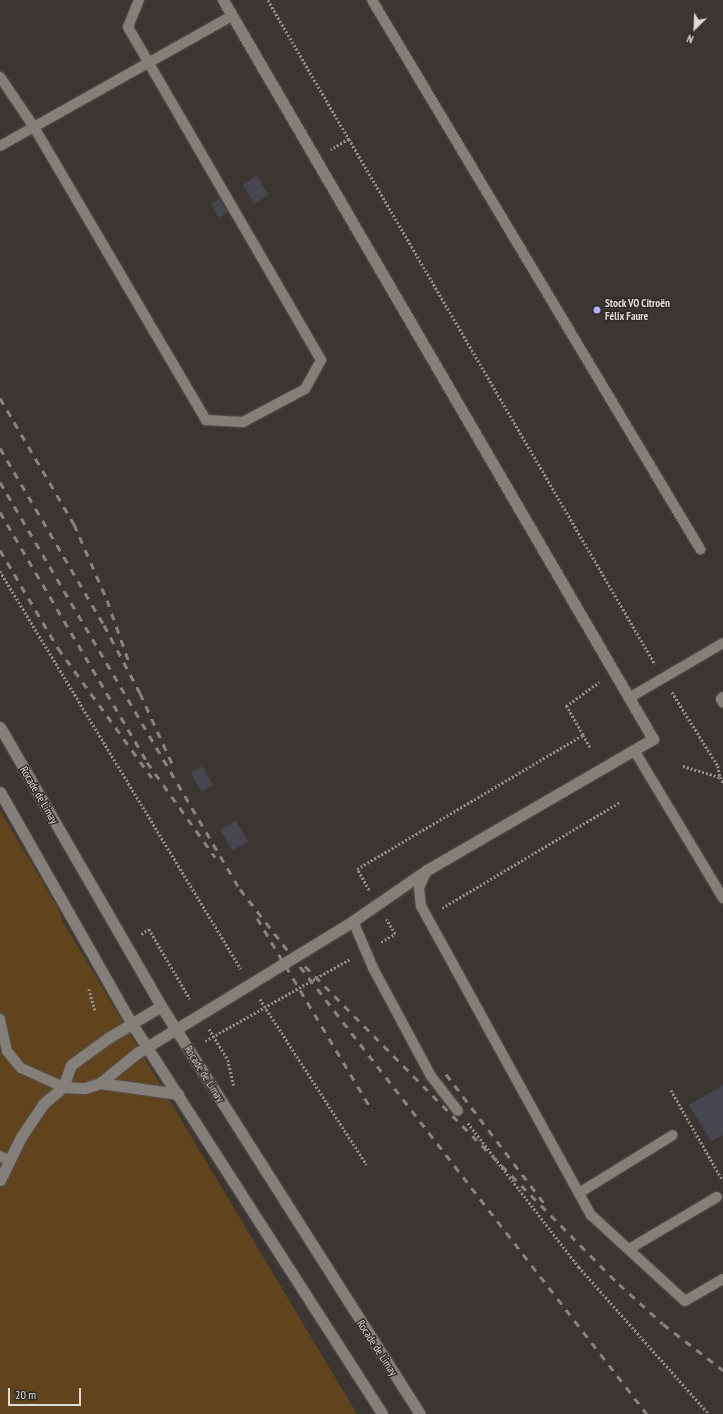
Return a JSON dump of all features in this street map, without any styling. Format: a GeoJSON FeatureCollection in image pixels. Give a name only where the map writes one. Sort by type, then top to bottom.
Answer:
{"type":"FeatureCollection","features":[{"type":"Feature","properties":{"kind":"street"},"geometry":{"type":"LineString","coordinates":[[63,1087],[85,1088],[100,1083],[148,1047],[353,921],[427,870],[654,739],[222,0]]}},
{"type":"Feature","properties":{"kind":"street","name":"Rocade de Limay"},"geometry":{"type":"LineString","coordinates":[[0,727],[176,1029],[420,1414]]}},
{"type":"Feature","properties":{"kind":"street"},"geometry":{"type":"LineString","coordinates":[[0,792],[132,1024],[382,1414]]}},
{"type":"Feature","properties":{"kind":"street"},"geometry":{"type":"LineString","coordinates":[[0,1180],[5,1158],[43,1104],[63,1087],[71,1065],[132,1024],[162,1006]]}},
{"type":"Feature","properties":{"kind":"street"},"geometry":{"type":"LineString","coordinates":[[100,1083],[178,1094]]}},
{"type":"Feature","properties":{"kind":"lane"},"geometry":{"type":"LineString","coordinates":[[0,76],[34,127],[206,420],[243,422],[305,389],[321,360],[147,63],[128,27],[139,0]]}},
{"type":"Feature","properties":{"kind":"lane"},"geometry":{"type":"LineString","coordinates":[[372,0],[700,549]]}},
{"type":"Feature","properties":{"kind":"lane"},"geometry":{"type":"LineString","coordinates":[[0,146],[232,16]]}},
{"type":"Feature","properties":{"kind":"lane"},"geometry":{"type":"LineString","coordinates":[[629,698],[723,643]]}},
{"type":"Feature","properties":{"kind":"lane"},"geometry":{"type":"LineString","coordinates":[[723,697],[723,703]]}},
{"type":"Feature","properties":{"kind":"lane"},"geometry":{"type":"LineString","coordinates":[[634,750],[723,898]]}},
{"type":"Feature","properties":{"kind":"lane"},"geometry":{"type":"LineString","coordinates":[[427,870],[419,888],[421,906],[426,917],[591,1215],[685,1301],[723,1279]]}},
{"type":"Feature","properties":{"kind":"lane"},"geometry":{"type":"LineString","coordinates":[[353,921],[366,950],[431,1076],[458,1111]]}},
{"type":"Feature","properties":{"kind":"lane"},"geometry":{"type":"LineString","coordinates":[[0,1019],[7,1051],[21,1068],[63,1087]]}},
{"type":"Feature","properties":{"kind":"lane"},"geometry":{"type":"LineString","coordinates":[[579,1193],[673,1135]]}},
{"type":"Feature","properties":{"kind":"lane"},"geometry":{"type":"LineString","coordinates":[[629,1249],[717,1197]]}},
{"type":"Feature","properties":{"kind":"path"},"geometry":{"type":"LineString","coordinates":[[268,0],[663,678],[718,766],[720,777],[723,782]]}},
{"type":"Feature","properties":{"kind":"path"},"geometry":{"type":"LineString","coordinates":[[316,160],[349,139]]}},
{"type":"Feature","properties":{"kind":"path"},"geometry":{"type":"LineString","coordinates":[[0,571],[250,984],[367,1165]]}},
{"type":"Feature","properties":{"kind":"path"},"geometry":{"type":"LineString","coordinates":[[590,747],[566,706],[614,672]]}},
{"type":"Feature","properties":{"kind":"path"},"geometry":{"type":"LineString","coordinates":[[370,892],[357,869],[584,735]]}},
{"type":"Feature","properties":{"kind":"path"},"geometry":{"type":"LineString","coordinates":[[683,766],[720,777]]}},
{"type":"Feature","properties":{"kind":"path"},"geometry":{"type":"LineString","coordinates":[[426,917],[620,802]]}},
{"type":"Feature","properties":{"kind":"path"},"geometry":{"type":"LineString","coordinates":[[189,1050],[395,934],[386,920]]}},
{"type":"Feature","properties":{"kind":"path"},"geometry":{"type":"LineString","coordinates":[[671,1090],[723,1182]]}},
{"type":"Feature","properties":{"kind":"path"},"geometry":{"type":"LineString","coordinates":[[458,1111],[579,1267],[709,1414]]}},
{"type":"Feature","properties":{"kind":"shaded area"},"geometry":{"type":"Polygon","coordinates":[[[0,810],[59,910],[62,920],[357,1414],[0,1414],[0,810]]]}},
{"type":"Feature","properties":{"kind":"building"},"geometry":{"type":"Polygon","coordinates":[[[257,176],[269,195],[254,204],[243,185],[257,176]]]}},
{"type":"Feature","properties":{"kind":"building"},"geometry":{"type":"Polygon","coordinates":[[[219,199],[228,212],[219,218],[211,204],[219,199]]]}},
{"type":"Feature","properties":{"kind":"building"},"geometry":{"type":"Polygon","coordinates":[[[202,766],[213,785],[202,792],[191,772],[202,766]]]}},
{"type":"Feature","properties":{"kind":"building"},"geometry":{"type":"Polygon","coordinates":[[[236,821],[248,842],[232,851],[220,830],[236,821]]]}},
{"type":"Feature","properties":{"kind":"building"},"geometry":{"type":"Polygon","coordinates":[[[723,1085],[723,1135],[711,1141],[689,1105],[723,1085]]]}},
{"type":"Feature","properties":{"kind":"railway"},"geometry":{"type":"LineString","coordinates":[[0,398],[74,524],[107,600],[130,665]]}},
{"type":"Feature","properties":{"kind":"railway"},"geometry":{"type":"LineString","coordinates":[[0,448],[104,625],[140,693],[174,768]]}},
{"type":"Feature","properties":{"kind":"railway"},"geometry":{"type":"LineString","coordinates":[[0,482],[240,889],[647,1414]]}},
{"type":"Feature","properties":{"kind":"railway"},"geometry":{"type":"LineString","coordinates":[[0,512],[147,762],[215,857]]}},
{"type":"Feature","properties":{"kind":"railway"},"geometry":{"type":"LineString","coordinates":[[0,550],[58,648],[152,778]]}},
{"type":"Feature","properties":{"kind":"railway"},"geometry":{"type":"LineString","coordinates":[[257,918],[372,1110]]}},
{"type":"Feature","properties":{"kind":"railway"},"geometry":{"type":"LineString","coordinates":[[305,966],[619,1284],[663,1324],[723,1370]]}},
{"type":"Feature","properties":{"kind":"railway"},"geometry":{"type":"LineString","coordinates":[[446,1074],[544,1203]]}},
{"type":"Feature","properties":{"kind":"place","name":"Stock VO Citroën Félix Faure"},"geometry":{"type":"Point","coordinates":[597,310]}}]}
